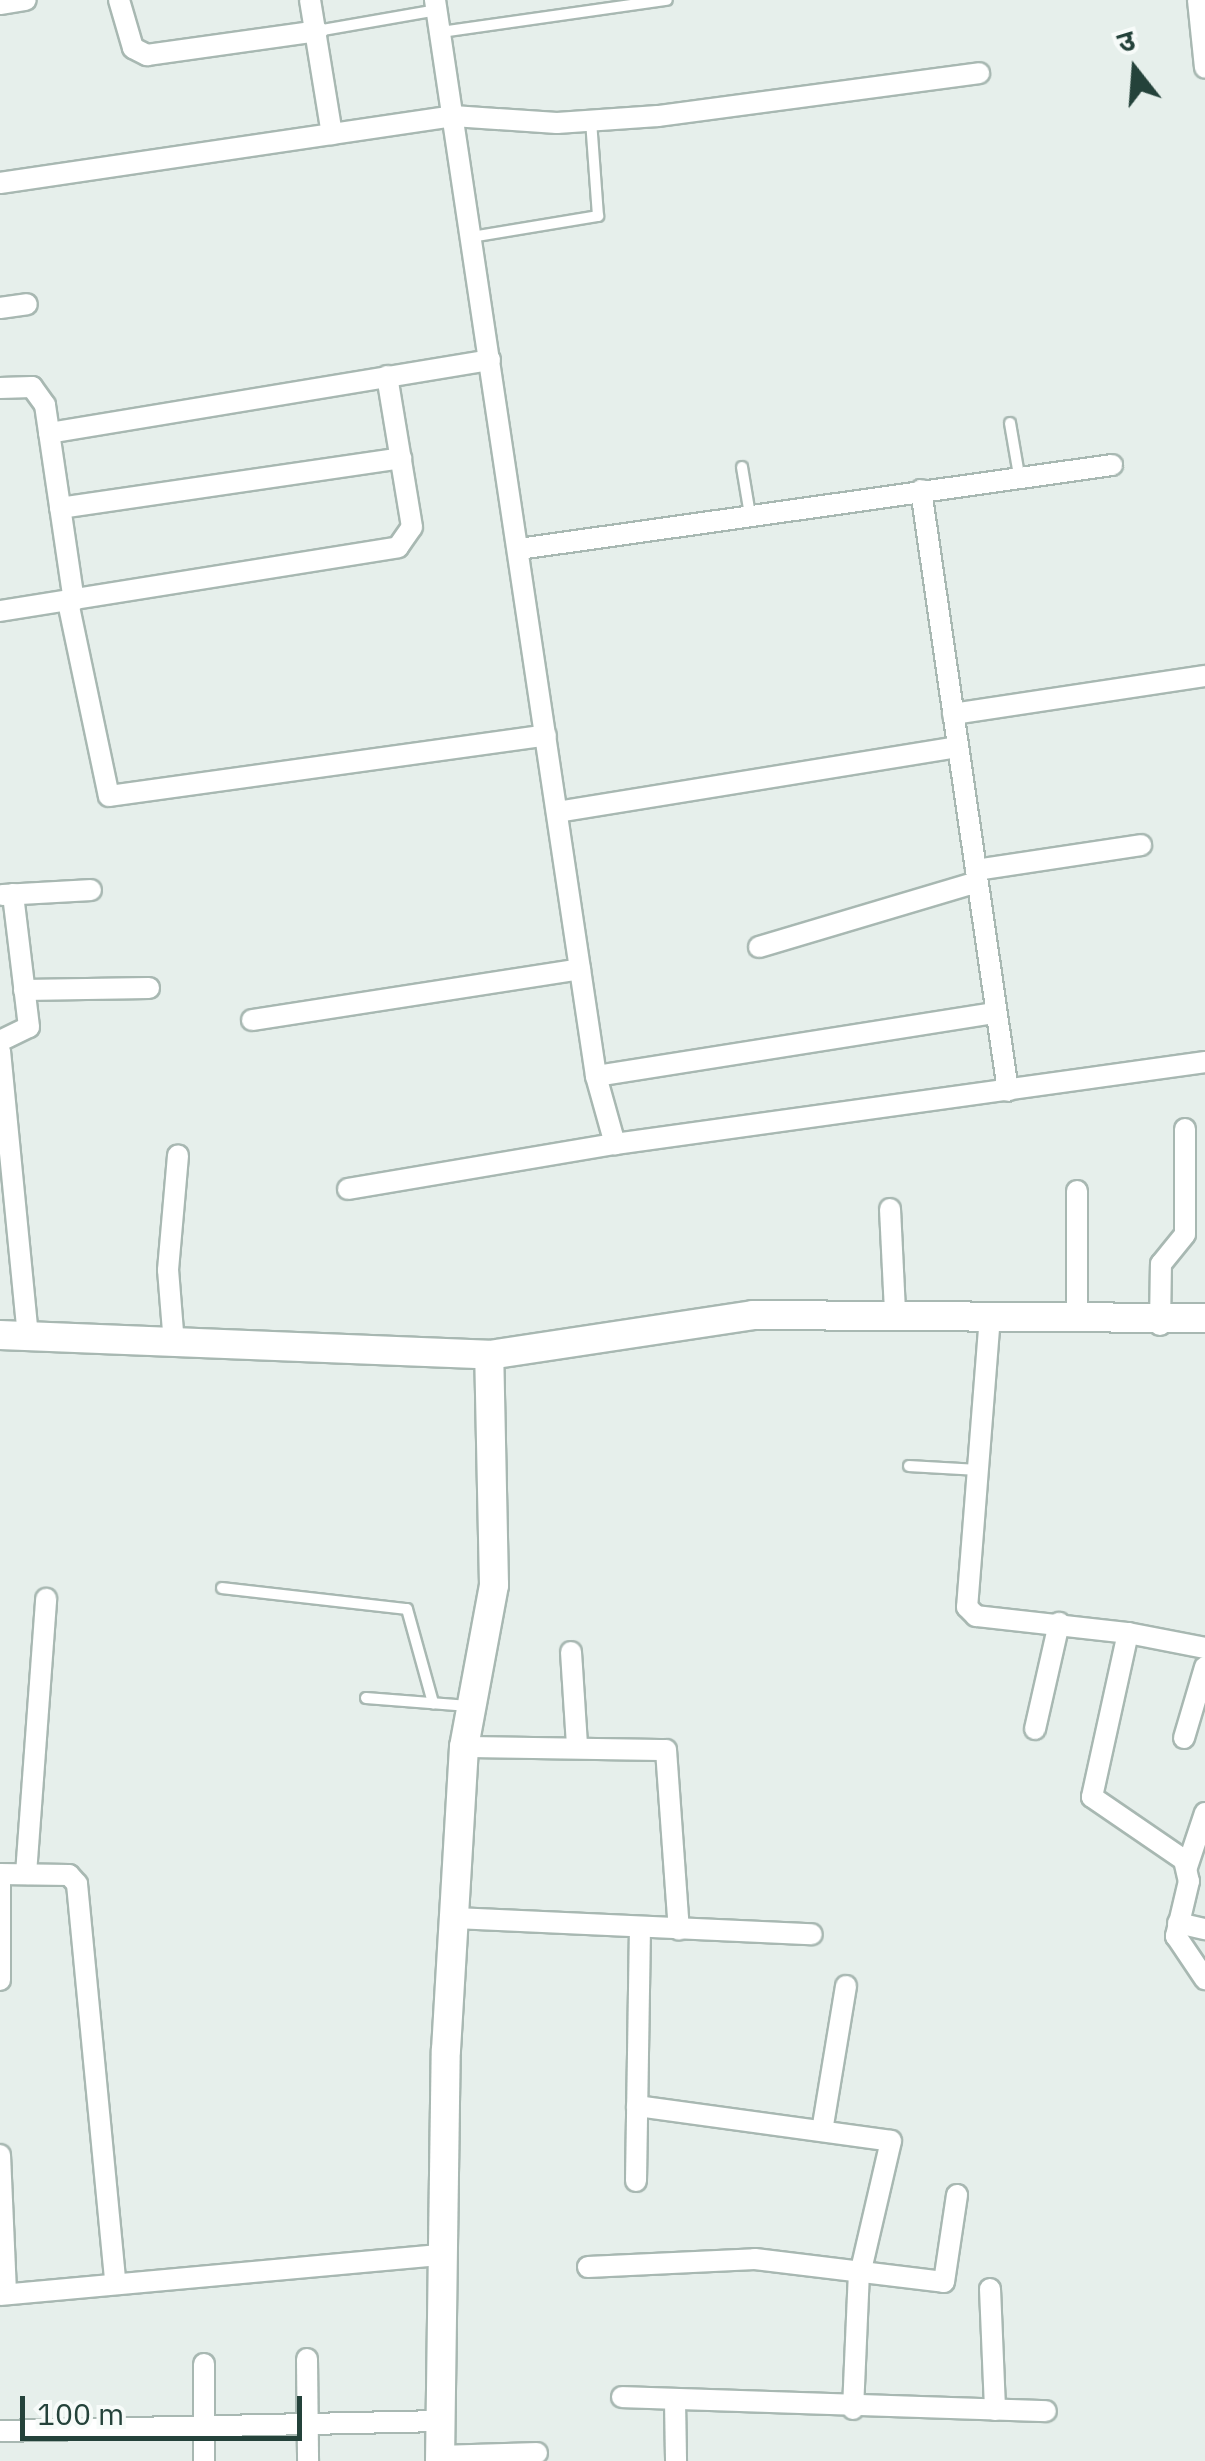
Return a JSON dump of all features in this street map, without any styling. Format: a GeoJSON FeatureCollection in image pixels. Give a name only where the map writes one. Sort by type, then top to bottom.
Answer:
{"type":"FeatureCollection","features":[{"type":"Feature","properties":{"kind":"street"},"geometry":{"type":"LineString","coordinates":[[0,4],[26,0]]}},
{"type":"Feature","properties":{"kind":"street"},"geometry":{"type":"LineString","coordinates":[[120,0],[134,48],[147,55],[316,31]]}},
{"type":"Feature","properties":{"kind":"street"},"geometry":{"type":"LineString","coordinates":[[310,0],[332,134]]}},
{"type":"Feature","properties":{"kind":"street"},"geometry":{"type":"LineString","coordinates":[[1198,0],[1205,68]]}},
{"type":"Feature","properties":{"kind":"street"},"geometry":{"type":"LineString","coordinates":[[436,5],[596,1076],[615,1144]]}},
{"type":"Feature","properties":{"kind":"street"},"geometry":{"type":"LineString","coordinates":[[0,183],[453,116],[591,121],[979,73]]}},
{"type":"Feature","properties":{"kind":"street"},"geometry":{"type":"LineString","coordinates":[[0,308],[27,304]]}},
{"type":"Feature","properties":{"kind":"street"},"geometry":{"type":"LineString","coordinates":[[49,433],[490,360]]}},
{"type":"Feature","properties":{"kind":"street"},"geometry":{"type":"LineString","coordinates":[[0,612],[398,547],[412,527],[387,376]]}},
{"type":"Feature","properties":{"kind":"street"},"geometry":{"type":"LineString","coordinates":[[0,388],[39,393],[49,433],[100,786],[109,796],[546,734]]}},
{"type":"Feature","properties":{"kind":"street"},"geometry":{"type":"LineString","coordinates":[[60,508],[401,458]]}},
{"type":"Feature","properties":{"kind":"street"},"geometry":{"type":"LineString","coordinates":[[519,549],[1019,475],[1112,465]]}},
{"type":"Feature","properties":{"kind":"street"},"geometry":{"type":"LineString","coordinates":[[921,490],[1008,1091]]}},
{"type":"Feature","properties":{"kind":"street"},"geometry":{"type":"LineString","coordinates":[[953,714],[1205,676]]}},
{"type":"Feature","properties":{"kind":"street"},"geometry":{"type":"LineString","coordinates":[[557,812],[958,747]]}},
{"type":"Feature","properties":{"kind":"street"},"geometry":{"type":"LineString","coordinates":[[759,947],[977,876],[1142,845]]}},
{"type":"Feature","properties":{"kind":"street"},"geometry":{"type":"LineString","coordinates":[[0,1041],[28,1031],[6,894],[91,890]]}},
{"type":"Feature","properties":{"kind":"street"},"geometry":{"type":"LineString","coordinates":[[252,1020],[580,969]]}},
{"type":"Feature","properties":{"kind":"street"},"geometry":{"type":"LineString","coordinates":[[24,990],[149,988]]}},
{"type":"Feature","properties":{"kind":"street"},"geometry":{"type":"LineString","coordinates":[[596,1076],[996,1013]]}},
{"type":"Feature","properties":{"kind":"street"},"geometry":{"type":"LineString","coordinates":[[0,1050],[14,1336],[489,1355],[753,1315],[895,1313],[1160,1325],[1205,1318]]}},
{"type":"Feature","properties":{"kind":"street"},"geometry":{"type":"LineString","coordinates":[[348,1189],[615,1144],[1205,1062]]}},
{"type":"Feature","properties":{"kind":"street"},"geometry":{"type":"LineString","coordinates":[[1160,1325],[1160,1264],[1185,1234],[1185,1129]]}},
{"type":"Feature","properties":{"kind":"street"},"geometry":{"type":"LineString","coordinates":[[174,1344],[168,1270],[178,1155]]}},
{"type":"Feature","properties":{"kind":"street"},"geometry":{"type":"LineString","coordinates":[[1076,1320],[1077,1191]]}},
{"type":"Feature","properties":{"kind":"street"},"geometry":{"type":"LineString","coordinates":[[890,1209],[895,1313]]}},
{"type":"Feature","properties":{"kind":"street"},"geometry":{"type":"LineString","coordinates":[[990,1316],[970,1613],[1128,1633],[1205,1648]]}},
{"type":"Feature","properties":{"kind":"street"},"geometry":{"type":"LineString","coordinates":[[489,1355],[494,1585],[464,1748],[440,2255],[440,2458],[536,2453]]}},
{"type":"Feature","properties":{"kind":"street"},"geometry":{"type":"LineString","coordinates":[[26,1874],[46,1599]]}},
{"type":"Feature","properties":{"kind":"street"},"geometry":{"type":"LineString","coordinates":[[1035,1730],[1059,1623]]}},
{"type":"Feature","properties":{"kind":"street"},"geometry":{"type":"LineString","coordinates":[[1128,1633],[1092,1798],[1187,1866]]}},
{"type":"Feature","properties":{"kind":"street"},"geometry":{"type":"LineString","coordinates":[[571,1652],[578,1745]]}},
{"type":"Feature","properties":{"kind":"street"},"geometry":{"type":"LineString","coordinates":[[1184,1738],[1205,1667]]}},
{"type":"Feature","properties":{"kind":"street"},"geometry":{"type":"LineString","coordinates":[[464,1748],[660,1746],[668,1755],[678,1930]]}},
{"type":"Feature","properties":{"kind":"street"},"geometry":{"type":"LineString","coordinates":[[1205,1814],[1187,1866],[1176,1936],[1205,1979]]}},
{"type":"Feature","properties":{"kind":"street"},"geometry":{"type":"LineString","coordinates":[[0,1980],[0,1874],[26,1874],[77,1884],[115,2278]]}},
{"type":"Feature","properties":{"kind":"street"},"geometry":{"type":"LineString","coordinates":[[454,1918],[812,1934]]}},
{"type":"Feature","properties":{"kind":"street"},"geometry":{"type":"LineString","coordinates":[[1178,1923],[1205,1929]]}},
{"type":"Feature","properties":{"kind":"street"},"geometry":{"type":"LineString","coordinates":[[636,2181],[640,1929]]}},
{"type":"Feature","properties":{"kind":"street"},"geometry":{"type":"LineString","coordinates":[[823,2125],[846,1986]]}},
{"type":"Feature","properties":{"kind":"street"},"geometry":{"type":"LineString","coordinates":[[638,2106],[823,2125],[891,2141],[860,2270],[854,2409]]}},
{"type":"Feature","properties":{"kind":"street"},"geometry":{"type":"LineString","coordinates":[[0,2155],[3,2294],[115,2278],[440,2255]]}},
{"type":"Feature","properties":{"kind":"street"},"geometry":{"type":"LineString","coordinates":[[588,2267],[740,2259],[950,2280],[957,2195]]}},
{"type":"Feature","properties":{"kind":"street"},"geometry":{"type":"LineString","coordinates":[[990,2289],[995,2410]]}},
{"type":"Feature","properties":{"kind":"street"},"geometry":{"type":"LineString","coordinates":[[306,2359],[308,2461]]}},
{"type":"Feature","properties":{"kind":"street"},"geometry":{"type":"LineString","coordinates":[[204,2364],[204,2461]]}},
{"type":"Feature","properties":{"kind":"street"},"geometry":{"type":"LineString","coordinates":[[622,2398],[854,2409],[1046,2411]]}},
{"type":"Feature","properties":{"kind":"street"},"geometry":{"type":"LineString","coordinates":[[675,2400],[676,2461]]}},
{"type":"Feature","properties":{"kind":"street"},"geometry":{"type":"LineString","coordinates":[[0,2430],[440,2421]]}},
{"type":"Feature","properties":{"kind":"lane"},"geometry":{"type":"LineString","coordinates":[[440,32],[582,6],[668,0]]}},
{"type":"Feature","properties":{"kind":"lane"},"geometry":{"type":"LineString","coordinates":[[316,31],[436,5]]}},
{"type":"Feature","properties":{"kind":"lane"},"geometry":{"type":"LineString","coordinates":[[470,237],[598,216],[591,121]]}},
{"type":"Feature","properties":{"kind":"lane"},"geometry":{"type":"LineString","coordinates":[[1010,422],[1019,475]]}},
{"type":"Feature","properties":{"kind":"lane"},"geometry":{"type":"LineString","coordinates":[[742,467],[750,515]]}},
{"type":"Feature","properties":{"kind":"lane"},"geometry":{"type":"LineString","coordinates":[[909,1466],[978,1470]]}},
{"type":"Feature","properties":{"kind":"lane"},"geometry":{"type":"LineString","coordinates":[[222,1588],[407,1609],[433,1703]]}},
{"type":"Feature","properties":{"kind":"lane"},"geometry":{"type":"LineString","coordinates":[[366,1698],[472,1706]]}}]}
